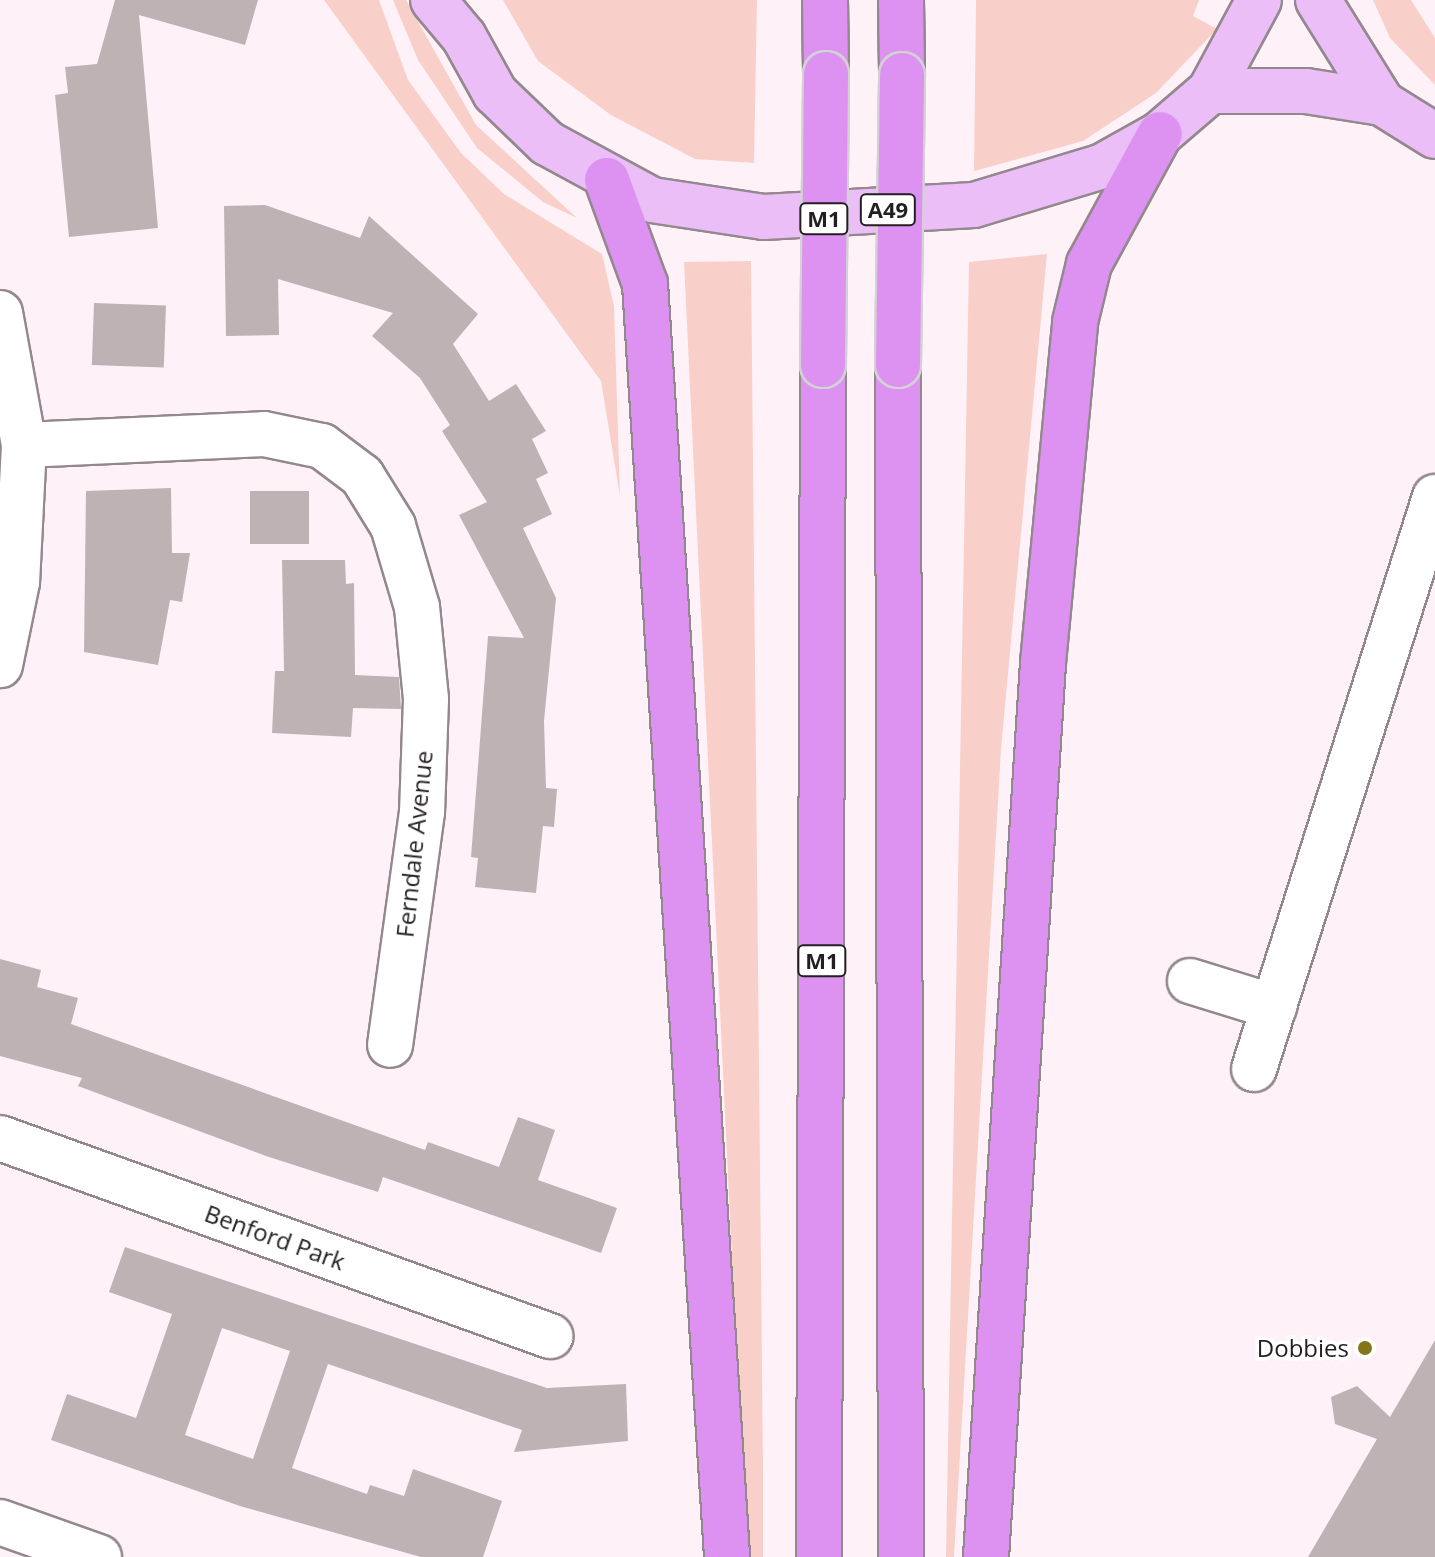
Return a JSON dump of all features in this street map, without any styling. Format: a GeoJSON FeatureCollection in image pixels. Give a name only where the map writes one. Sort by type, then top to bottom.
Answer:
{"type":"FeatureCollection","features":[{"type":"Feature","properties":{"kind":"highway","name":"M1"},"geometry":{"type":"LineString","coordinates":[[819,1557],[825,0]]}},
{"type":"Feature","properties":{"kind":"highway"},"geometry":{"type":"LineString","coordinates":[[901,0],[898,365],[901,1557]]}},
{"type":"Feature","properties":{"kind":"highway"},"geometry":{"type":"LineString","coordinates":[[986,1557],[1043,663],[1075,322],[1089,264],[1160,134]]}},
{"type":"Feature","properties":{"kind":"highway"},"geometry":{"type":"LineString","coordinates":[[607,180],[645,284],[727,1557]]}},
{"type":"Feature","properties":{"kind":"main road","name":"A49"},"geometry":{"type":"LineString","coordinates":[[433,0],[461,18],[495,93],[547,143],[607,180],[652,200],[764,217],[974,205],[1103,166],[1160,134],[1210,91],[1259,0]]}},
{"type":"Feature","properties":{"kind":"main road"},"geometry":{"type":"LineString","coordinates":[[1318,0],[1382,103]]}},
{"type":"Feature","properties":{"kind":"main road"},"geometry":{"type":"LineString","coordinates":[[1210,91],[1306,91],[1382,103],[1435,136]]}},
{"type":"Feature","properties":{"kind":"street"},"geometry":{"type":"LineString","coordinates":[[0,313],[24,445],[17,582],[0,665]]}},
{"type":"Feature","properties":{"kind":"street","name":"Ferndale Avenue"},"geometry":{"type":"LineString","coordinates":[[24,445],[264,434],[322,446],[362,476],[393,526],[417,607],[426,699],[422,812],[390,1045]]}},
{"type":"Feature","properties":{"kind":"street"},"geometry":{"type":"LineString","coordinates":[[1254,1069],[1435,497]]}},
{"type":"Feature","properties":{"kind":"street"},"geometry":{"type":"LineString","coordinates":[[1190,981],[1274,1007]]}},
{"type":"Feature","properties":{"kind":"street","name":"Benford Park"},"geometry":{"type":"LineString","coordinates":[[0,1138],[550,1336]]}},
{"type":"Feature","properties":{"kind":"street"},"geometry":{"type":"LineString","coordinates":[[0,1522],[99,1557]]}},
{"type":"Feature","properties":{"kind":"shaded area"},"geometry":{"type":"Polygon","coordinates":[[[324,0],[379,0],[408,80],[461,153],[504,194],[602,254],[614,306],[620,496],[601,381],[324,0]]]}},
{"type":"Feature","properties":{"kind":"shaded area"},"geometry":{"type":"Polygon","coordinates":[[[393,0],[406,0],[476,125],[577,218],[543,202],[477,148],[418,60],[393,0]]]}},
{"type":"Feature","properties":{"kind":"shaded area"},"geometry":{"type":"Polygon","coordinates":[[[503,0],[757,0],[754,163],[695,159],[611,115],[538,61],[503,0]]]}},
{"type":"Feature","properties":{"kind":"shaded area"},"geometry":{"type":"Polygon","coordinates":[[[976,0],[1199,0],[1193,16],[1217,29],[1156,93],[1083,141],[974,171],[976,0]]]}},
{"type":"Feature","properties":{"kind":"shaded area"},"geometry":{"type":"Polygon","coordinates":[[[1373,0],[1411,0],[1435,38],[1435,85],[1390,38],[1373,0]]]}},
{"type":"Feature","properties":{"kind":"shaded area"},"geometry":{"type":"Polygon","coordinates":[[[1047,254],[1001,749],[954,1557],[946,1557],[969,262],[1047,254]]]}},
{"type":"Feature","properties":{"kind":"shaded area"},"geometry":{"type":"Polygon","coordinates":[[[751,261],[763,1557],[749,1557],[739,1404],[684,262],[751,261]]]}},
{"type":"Feature","properties":{"kind":"building"},"geometry":{"type":"Polygon","coordinates":[[[115,0],[258,0],[245,45],[139,15],[158,228],[69,237],[55,95],[68,93],[65,67],[97,64],[115,0]]]}},
{"type":"Feature","properties":{"kind":"building"},"geometry":{"type":"Polygon","coordinates":[[[265,205],[360,238],[369,216],[478,314],[453,344],[489,401],[516,384],[546,431],[532,439],[548,473],[536,479],[552,514],[523,528],[556,598],[544,721],[546,788],[557,789],[554,827],[543,826],[536,893],[475,887],[478,858],[471,857],[488,636],[524,638],[459,515],[487,502],[442,431],[450,425],[420,378],[372,336],[393,313],[278,279],[279,335],[226,336],[224,206],[265,205]]]}},
{"type":"Feature","properties":{"kind":"building"},"geometry":{"type":"Polygon","coordinates":[[[94,303],[166,306],[164,367],[92,365],[94,303]]]}},
{"type":"Feature","properties":{"kind":"building"},"geometry":{"type":"Polygon","coordinates":[[[171,488],[172,553],[190,553],[182,602],[170,600],[158,665],[84,652],[86,491],[171,488]]]}},
{"type":"Feature","properties":{"kind":"building"},"geometry":{"type":"Polygon","coordinates":[[[250,491],[309,491],[309,544],[250,544],[250,491]]]}},
{"type":"Feature","properties":{"kind":"building"},"geometry":{"type":"Polygon","coordinates":[[[282,560],[345,560],[346,584],[354,583],[355,675],[399,677],[401,709],[353,708],[351,737],[272,733],[275,671],[284,671],[282,560]]]}},
{"type":"Feature","properties":{"kind":"building"},"geometry":{"type":"Polygon","coordinates":[[[0,959],[41,970],[37,987],[78,998],[71,1024],[425,1150],[428,1142],[499,1167],[518,1117],[555,1130],[538,1180],[617,1208],[601,1253],[383,1177],[378,1192],[266,1156],[78,1086],[82,1078],[0,1056],[0,959]]]}},
{"type":"Feature","properties":{"kind":"building"},"geometry":{"type":"Polygon","coordinates":[[[125,1247],[547,1388],[626,1384],[628,1441],[514,1452],[522,1430],[328,1364],[292,1468],[367,1494],[370,1485],[404,1496],[413,1469],[502,1501],[483,1557],[421,1557],[240,1506],[51,1440],[67,1394],[136,1418],[172,1314],[109,1292],[125,1247]],[[222,1328],[185,1435],[253,1459],[290,1351],[222,1328]]]}},
{"type":"Feature","properties":{"kind":"building"},"geometry":{"type":"Polygon","coordinates":[[[1435,1340],[1435,1557],[1308,1557],[1377,1439],[1335,1424],[1331,1397],[1357,1386],[1390,1417],[1435,1340]]]}},
{"type":"Feature","properties":{"kind":"place","name":"Dobbies"},"geometry":{"type":"Point","coordinates":[1365,1348]}}]}
